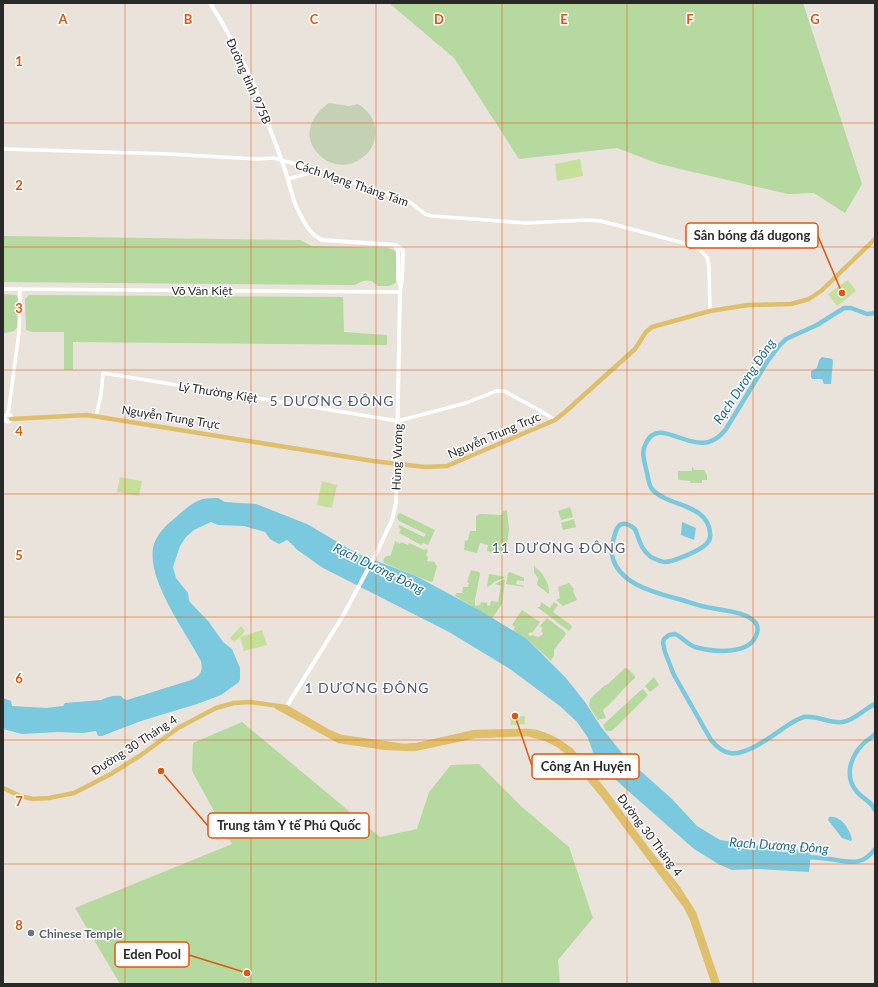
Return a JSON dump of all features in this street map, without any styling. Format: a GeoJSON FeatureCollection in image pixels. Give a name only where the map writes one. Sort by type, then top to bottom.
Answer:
{"type":"FeatureCollection","features":[{"type":"Feature","properties":{"kind":"main road","name":"Đường tỉnh 975B"},"geometry":{"type":"LineString","coordinates":[[210,3],[239,53],[261,102],[282,161]]}},
{"type":"Feature","properties":{"kind":"main road","name":"Hùng Vương"},"geometry":{"type":"LineString","coordinates":[[282,161],[298,210],[316,237],[323,240],[391,244],[395,246],[398,250],[398,279],[400,285],[396,503],[394,515],[376,554],[325,647],[285,709]]}},
{"type":"Feature","properties":{"kind":"main road","name":"Nguyễn Trung Trực"},"geometry":{"type":"LineString","coordinates":[[4,422],[8,422],[10,417],[87,415],[397,464],[422,467],[447,466],[555,420],[635,349],[649,329],[665,323],[710,311],[748,305],[791,304],[809,299],[821,291],[875,239]]}},
{"type":"Feature","properties":{"kind":"main road","name":"Đường 30 Tháng 4"},"geometry":{"type":"LineString","coordinates":[[3,788],[20,796],[34,798],[49,798],[74,793],[111,774],[141,755],[174,730],[216,708],[234,703],[250,702],[275,706],[285,709],[340,739],[401,749],[460,739],[477,734],[528,733],[546,739],[569,752],[604,794],[639,840],[654,866],[676,889],[686,906],[718,984]]}},
{"type":"Feature","properties":{"kind":"main road","name":"Đường 30 Tháng 4"},"geometry":{"type":"LineString","coordinates":[[704,948],[714,984]]}},
{"type":"Feature","properties":{"kind":"street","name":"Cách Mạng Tháng Tám"},"geometry":{"type":"LineString","coordinates":[[3,149],[169,154],[257,159],[274,158],[317,170],[410,202],[425,214],[432,216],[526,223],[587,220],[601,221],[698,248],[707,257],[709,266],[710,311]]}},
{"type":"Feature","properties":{"kind":"street"},"geometry":{"type":"LineString","coordinates":[[288,179],[317,170]]}},
{"type":"Feature","properties":{"kind":"street","name":"Võ Văn Kiệt"},"geometry":{"type":"LineString","coordinates":[[3,289],[400,292]]}},
{"type":"Feature","properties":{"kind":"street"},"geometry":{"type":"LineString","coordinates":[[10,417],[19,332],[20,289]]}},
{"type":"Feature","properties":{"kind":"street","name":"Lý Thường Kiệt"},"geometry":{"type":"LineString","coordinates":[[96,416],[104,373],[398,421],[466,403],[496,391],[509,393],[555,420]]}},
{"type":"Feature","properties":{"kind":"green space"},"geometry":{"type":"Polygon","coordinates":[[[389,3],[803,3],[862,184],[845,213],[814,193],[788,194],[659,164],[617,148],[519,159],[454,58],[389,3]]]}},
{"type":"Feature","properties":{"kind":"green space"},"geometry":{"type":"Polygon","coordinates":[[[329,103],[349,106],[358,104],[366,110],[374,122],[374,143],[368,153],[351,164],[344,165],[331,163],[325,160],[315,150],[310,140],[310,128],[314,118],[329,103]]]}},
{"type":"Feature","properties":{"kind":"green space"},"geometry":{"type":"Polygon","coordinates":[[[580,159],[583,176],[557,181],[555,164],[580,159]]]}},
{"type":"Feature","properties":{"kind":"green space"},"geometry":{"type":"Polygon","coordinates":[[[3,236],[300,240],[312,246],[388,248],[394,250],[396,253],[397,281],[391,285],[383,286],[378,286],[370,281],[361,282],[355,285],[3,282],[3,236]]]}},
{"type":"Feature","properties":{"kind":"green space"},"geometry":{"type":"Polygon","coordinates":[[[848,280],[856,291],[837,306],[828,294],[848,280]]]}},
{"type":"Feature","properties":{"kind":"green space"},"geometry":{"type":"Polygon","coordinates":[[[3,294],[16,295],[18,298],[18,326],[13,331],[3,333],[3,294]]]}},
{"type":"Feature","properties":{"kind":"green space"},"geometry":{"type":"Polygon","coordinates":[[[29,295],[343,297],[344,332],[387,335],[387,345],[73,342],[73,370],[64,370],[64,332],[32,332],[26,330],[25,299],[29,295]]]}},
{"type":"Feature","properties":{"kind":"green space"},"geometry":{"type":"Polygon","coordinates":[[[692,467],[694,470],[704,470],[707,475],[707,480],[702,480],[702,483],[691,483],[690,481],[678,479],[678,471],[692,471],[692,467]]]}},
{"type":"Feature","properties":{"kind":"green space"},"geometry":{"type":"Polygon","coordinates":[[[120,477],[142,481],[139,496],[117,492],[120,477]]]}},
{"type":"Feature","properties":{"kind":"green space"},"geometry":{"type":"Polygon","coordinates":[[[322,481],[337,485],[332,508],[317,505],[322,481]]]}},
{"type":"Feature","properties":{"kind":"green space"},"geometry":{"type":"Polygon","coordinates":[[[570,507],[573,517],[561,520],[558,511],[570,507]]]}},
{"type":"Feature","properties":{"kind":"green space"},"geometry":{"type":"Polygon","coordinates":[[[506,510],[509,529],[506,555],[487,551],[488,545],[480,543],[477,553],[464,550],[465,541],[468,540],[470,531],[476,531],[476,516],[480,514],[502,515],[503,511],[506,510]]]}},
{"type":"Feature","properties":{"kind":"green space"},"geometry":{"type":"Polygon","coordinates":[[[400,513],[435,530],[428,545],[423,543],[421,545],[399,533],[401,529],[398,527],[399,525],[424,537],[426,534],[399,521],[397,517],[400,513]]]}},
{"type":"Feature","properties":{"kind":"green space"},"geometry":{"type":"Polygon","coordinates":[[[574,519],[576,527],[563,530],[561,523],[574,519]]]}},
{"type":"Feature","properties":{"kind":"green space"},"geometry":{"type":"Polygon","coordinates":[[[395,541],[400,544],[401,542],[408,545],[409,543],[424,550],[428,550],[426,555],[428,557],[427,561],[435,562],[437,566],[433,581],[431,582],[384,563],[383,560],[385,557],[391,555],[395,541]]]}},
{"type":"Feature","properties":{"kind":"green space"},"geometry":{"type":"Polygon","coordinates":[[[534,566],[545,578],[549,594],[537,585],[538,578],[534,573],[534,566]]]}},
{"type":"Feature","properties":{"kind":"green space"},"geometry":{"type":"Polygon","coordinates":[[[471,570],[479,572],[480,574],[475,606],[480,605],[481,602],[487,603],[487,605],[490,606],[491,601],[498,602],[501,586],[495,584],[504,579],[505,580],[502,604],[492,618],[455,596],[456,593],[462,593],[463,587],[468,587],[469,583],[467,582],[471,570]]]}},
{"type":"Feature","properties":{"kind":"green space"},"geometry":{"type":"Polygon","coordinates":[[[510,572],[524,578],[524,581],[517,580],[516,584],[524,587],[506,584],[508,573],[510,572]]]}},
{"type":"Feature","properties":{"kind":"green space"},"geometry":{"type":"Polygon","coordinates":[[[489,574],[506,577],[487,587],[489,574]]]}},
{"type":"Feature","properties":{"kind":"green space"},"geometry":{"type":"Polygon","coordinates":[[[569,583],[574,589],[573,591],[577,600],[563,606],[556,600],[560,598],[558,587],[569,583]]]}},
{"type":"Feature","properties":{"kind":"green space"},"geometry":{"type":"Polygon","coordinates":[[[541,602],[550,608],[554,602],[558,605],[553,612],[571,625],[572,627],[569,631],[537,607],[540,607],[541,602]]]}},
{"type":"Feature","properties":{"kind":"green space"},"geometry":{"type":"Polygon","coordinates":[[[522,610],[540,622],[532,633],[531,632],[528,634],[530,636],[532,635],[539,637],[543,634],[541,630],[543,628],[540,626],[547,618],[565,632],[566,634],[554,650],[554,655],[551,661],[527,639],[513,631],[515,627],[512,625],[522,610]]]}},
{"type":"Feature","properties":{"kind":"green space"},"geometry":{"type":"Polygon","coordinates":[[[241,626],[245,631],[234,642],[230,638],[241,626]]]}},
{"type":"Feature","properties":{"kind":"green space"},"geometry":{"type":"Polygon","coordinates":[[[262,630],[267,645],[244,651],[240,637],[262,630]]]}},
{"type":"Feature","properties":{"kind":"green space"},"geometry":{"type":"Polygon","coordinates":[[[625,668],[635,676],[635,678],[604,709],[603,711],[606,718],[598,720],[589,706],[590,699],[625,668]]]}},
{"type":"Feature","properties":{"kind":"green space"},"geometry":{"type":"Polygon","coordinates":[[[654,677],[659,685],[650,692],[645,686],[654,677]]]}},
{"type":"Feature","properties":{"kind":"green space"},"geometry":{"type":"Polygon","coordinates":[[[643,689],[648,695],[616,727],[611,731],[606,731],[603,725],[643,689]]]}},
{"type":"Feature","properties":{"kind":"green space"},"geometry":{"type":"Polygon","coordinates":[[[525,716],[525,724],[511,725],[510,717],[525,716]]]}},
{"type":"Feature","properties":{"kind":"green space"},"geometry":{"type":"Polygon","coordinates":[[[242,722],[380,837],[417,829],[429,792],[451,765],[479,764],[522,807],[569,847],[593,918],[558,960],[560,984],[120,984],[75,908],[232,844],[192,771],[193,743],[242,722]]]}},
{"type":"Feature","properties":{"kind":"water"},"geometry":{"type":"Polygon","coordinates":[[[822,357],[832,359],[833,361],[831,384],[824,384],[822,379],[812,379],[811,377],[811,371],[817,368],[819,360],[822,357]]]}},
{"type":"Feature","properties":{"kind":"water"},"geometry":{"type":"Polygon","coordinates":[[[218,498],[225,502],[256,504],[307,524],[358,554],[416,576],[479,610],[527,639],[566,678],[585,702],[601,727],[626,758],[672,799],[697,826],[720,840],[811,851],[809,872],[758,869],[732,870],[720,865],[694,849],[600,766],[588,738],[577,722],[561,707],[510,669],[449,632],[323,568],[296,549],[287,540],[279,544],[270,539],[265,532],[244,526],[218,525],[211,522],[194,530],[186,537],[180,546],[173,567],[176,578],[188,593],[189,601],[209,622],[223,642],[232,649],[240,668],[239,682],[221,695],[141,721],[102,736],[98,736],[96,731],[83,733],[58,732],[22,734],[3,729],[3,698],[11,701],[12,706],[46,708],[63,706],[65,703],[101,700],[113,696],[121,696],[127,700],[191,680],[199,675],[202,668],[201,661],[168,604],[155,572],[153,557],[154,544],[168,523],[195,502],[199,500],[218,498]]]}},
{"type":"Feature","properties":{"kind":"water"},"geometry":{"type":"Polygon","coordinates":[[[682,522],[696,528],[694,540],[681,535],[682,522]]]}},
{"type":"Feature","properties":{"kind":"water"},"geometry":{"type":"Polygon","coordinates":[[[829,817],[841,820],[851,835],[851,841],[842,838],[828,820],[829,817]]]}},
{"type":"Feature","properties":{"kind":"waterway","name":"Rạch Dương Đông"},"geometry":{"type":"LineString","coordinates":[[875,313],[867,314],[851,308],[844,308],[817,325],[786,339],[767,362],[726,429],[715,439],[704,443],[692,442],[661,433],[653,435],[646,443],[643,453],[644,462],[652,489],[659,495],[686,506],[702,516],[708,523],[710,533],[710,539],[705,545],[685,556],[669,562],[663,562],[653,558],[645,551],[635,529],[628,525],[622,524],[616,530],[612,547],[612,555],[616,565],[622,574],[630,581],[650,591],[701,606],[742,614],[752,619],[756,624],[758,631],[753,640],[747,646],[739,649],[721,651],[703,649],[689,644],[675,634],[669,635],[664,639],[663,643],[665,652],[674,675],[711,740],[722,750],[730,753],[744,751],[766,740],[804,717],[814,717],[838,722],[847,721],[875,704]]}},
{"type":"Feature","properties":{"kind":"waterway","name":"Rạch Dương Đông"},"geometry":{"type":"LineString","coordinates":[[875,734],[858,749],[850,767],[853,786],[875,810]]}},
{"type":"Feature","properties":{"kind":"waterway","name":"Rạch Dương Đông"},"geometry":{"type":"LineString","coordinates":[[806,857],[854,862],[865,859],[875,849]]}},
{"type":"Feature","properties":{"kind":"place","name":"Sân bóng đá dugong"},"geometry":{"type":"Point","coordinates":[842,293]}},
{"type":"Feature","properties":{"kind":"place","name":"Công An Huyện"},"geometry":{"type":"Point","coordinates":[515,716]}},
{"type":"Feature","properties":{"kind":"place","name":"Trung tâm Y tế Phú Quốc"},"geometry":{"type":"Point","coordinates":[161,771]}},
{"type":"Feature","properties":{"kind":"place","name":"Chinese Temple"},"geometry":{"type":"Point","coordinates":[31,933]}},
{"type":"Feature","properties":{"kind":"place","name":"Eden Pool"},"geometry":{"type":"Point","coordinates":[247,973]}},
{"type":"Feature","properties":{"kind":"district","name":"5 DƯƠNG ĐÔNG"},"geometry":{"type":"Point","coordinates":[332,400]}},
{"type":"Feature","properties":{"kind":"district","name":"11 DƯƠNG ĐÔNG"},"geometry":{"type":"Point","coordinates":[559,547]}},
{"type":"Feature","properties":{"kind":"district","name":"1 DƯƠNG ĐÔNG"},"geometry":{"type":"Point","coordinates":[367,687]}}]}
